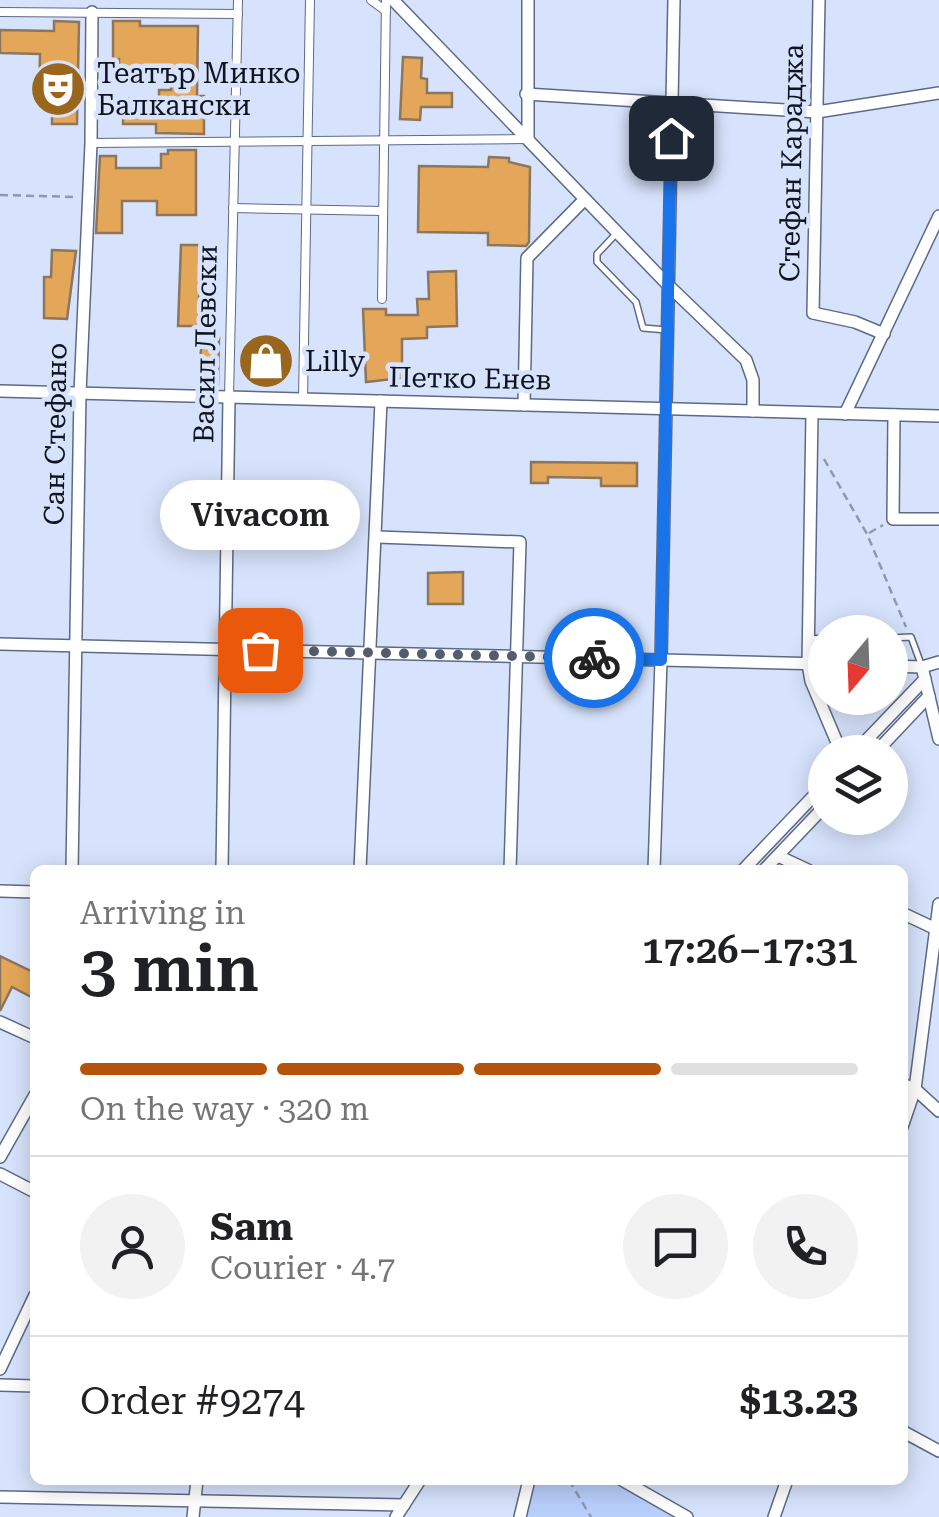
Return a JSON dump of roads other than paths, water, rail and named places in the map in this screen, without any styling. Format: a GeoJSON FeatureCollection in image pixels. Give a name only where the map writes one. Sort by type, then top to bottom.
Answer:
{"type":"FeatureCollection","features":[{"type":"Feature","properties":{"kind":"street"},"geometry":{"type":"LineString","coordinates":[[0,12],[92,6],[238,7],[248,0]]}},
{"type":"Feature","properties":{"kind":"street"},"geometry":{"type":"LineString","coordinates":[[303,399],[310,0]]}},
{"type":"Feature","properties":{"kind":"street"},"geometry":{"type":"LineString","coordinates":[[370,0],[388,4],[746,360],[753,380],[753,411]]}},
{"type":"Feature","properties":{"kind":"street"},"geometry":{"type":"LineString","coordinates":[[528,0],[528,140]]}},
{"type":"Feature","properties":{"kind":"street"},"geometry":{"type":"LineString","coordinates":[[654,865],[674,0]]}},
{"type":"Feature","properties":{"kind":"street","name":"Стефан Караджа"},"geometry":{"type":"LineString","coordinates":[[819,0],[813,314],[854,322],[884,334]]}},
{"type":"Feature","properties":{"kind":"street"},"geometry":{"type":"LineString","coordinates":[[382,299],[388,4]]}},
{"type":"Feature","properties":{"kind":"street","name":"Сан Стефано"},"geometry":{"type":"LineString","coordinates":[[72,865],[80,393],[92,6]]}},
{"type":"Feature","properties":{"kind":"street","name":"Васил Левски"},"geometry":{"type":"LineString","coordinates":[[222,865],[223,650],[238,7]]}},
{"type":"Feature","properties":{"kind":"street"},"geometry":{"type":"LineString","coordinates":[[526,94],[817,112],[939,92]]}},
{"type":"Feature","properties":{"kind":"street"},"geometry":{"type":"LineString","coordinates":[[90,143],[528,140]]}},
{"type":"Feature","properties":{"kind":"street"},"geometry":{"type":"LineString","coordinates":[[524,405],[527,258],[585,199]]}},
{"type":"Feature","properties":{"kind":"street"},"geometry":{"type":"LineString","coordinates":[[233,208],[383,211]]}},
{"type":"Feature","properties":{"kind":"street"},"geometry":{"type":"LineString","coordinates":[[845,414],[934,242],[939,216]]}},
{"type":"Feature","properties":{"kind":"street","name":"Петко Енев"},"geometry":{"type":"LineString","coordinates":[[0,391],[939,416]]}},
{"type":"Feature","properties":{"kind":"street"},"geometry":{"type":"LineString","coordinates":[[360,865],[381,401]]}},
{"type":"Feature","properties":{"kind":"street"},"geometry":{"type":"LineString","coordinates":[[808,615],[812,412]]}},
{"type":"Feature","properties":{"kind":"street"},"geometry":{"type":"LineString","coordinates":[[894,415],[894,519],[939,519]]}},
{"type":"Feature","properties":{"kind":"street"},"geometry":{"type":"LineString","coordinates":[[376,537],[520,542],[510,865]]}},
{"type":"Feature","properties":{"kind":"street"},"geometry":{"type":"LineString","coordinates":[[0,644],[808,664]]}},
{"type":"Feature","properties":{"kind":"street"},"geometry":{"type":"LineString","coordinates":[[870,735],[923,673],[939,662]]}},
{"type":"Feature","properties":{"kind":"street"},"geometry":{"type":"LineString","coordinates":[[908,670],[923,673]]}},
{"type":"Feature","properties":{"kind":"street"},"geometry":{"type":"LineString","coordinates":[[923,673],[939,739]]}},
{"type":"Feature","properties":{"kind":"street"},"geometry":{"type":"LineString","coordinates":[[892,735],[929,696]]}},
{"type":"Feature","properties":{"kind":"street"},"geometry":{"type":"LineString","coordinates":[[748,865],[808,802]]}},
{"type":"Feature","properties":{"kind":"street"},"geometry":{"type":"LineString","coordinates":[[769,865],[808,824]]}},
{"type":"Feature","properties":{"kind":"street"},"geometry":{"type":"LineString","coordinates":[[778,856],[797,865]]}},
{"type":"Feature","properties":{"kind":"street"},"geometry":{"type":"LineString","coordinates":[[0,891],[30,892]]}},
{"type":"Feature","properties":{"kind":"street"},"geometry":{"type":"LineString","coordinates":[[908,1109],[915,1089],[939,904]]}},
{"type":"Feature","properties":{"kind":"street"},"geometry":{"type":"LineString","coordinates":[[908,916],[936,928]]}},
{"type":"Feature","properties":{"kind":"street"},"geometry":{"type":"LineString","coordinates":[[0,1022],[30,1036]]}},
{"type":"Feature","properties":{"kind":"street"},"geometry":{"type":"LineString","coordinates":[[908,1086],[939,1111]]}},
{"type":"Feature","properties":{"kind":"street"},"geometry":{"type":"LineString","coordinates":[[0,1157],[30,1104]]}},
{"type":"Feature","properties":{"kind":"street"},"geometry":{"type":"LineString","coordinates":[[0,1174],[30,1189]]}},
{"type":"Feature","properties":{"kind":"street"},"geometry":{"type":"LineString","coordinates":[[0,1369],[30,1306]]}},
{"type":"Feature","properties":{"kind":"street"},"geometry":{"type":"LineString","coordinates":[[0,1385],[30,1386]]}},
{"type":"Feature","properties":{"kind":"street"},"geometry":{"type":"LineString","coordinates":[[908,1434],[939,1451]]}},
{"type":"Feature","properties":{"kind":"street"},"geometry":{"type":"LineString","coordinates":[[193,1517],[197,1485]]}},
{"type":"Feature","properties":{"kind":"street"},"geometry":{"type":"LineString","coordinates":[[396,1517],[417,1485]]}},
{"type":"Feature","properties":{"kind":"street"},"geometry":{"type":"LineString","coordinates":[[520,1517],[528,1485]]}},
{"type":"Feature","properties":{"kind":"street"},"geometry":{"type":"LineString","coordinates":[[632,1485],[687,1517]]}},
{"type":"Feature","properties":{"kind":"street"},"geometry":{"type":"LineString","coordinates":[[774,1517],[785,1485]]}},
{"type":"Feature","properties":{"kind":"street"},"geometry":{"type":"LineString","coordinates":[[0,1497],[404,1505]]}},
{"type":"Feature","properties":{"kind":"lane"},"geometry":{"type":"LineString","coordinates":[[617,233],[597,254],[597,262],[636,302],[642,328],[667,330]]}},
{"type":"Feature","properties":{"kind":"lane"},"geometry":{"type":"LineString","coordinates":[[908,637],[923,673]]}},
{"type":"Feature","properties":{"kind":"place","name":"Театър Минко Балкански"},"geometry":{"type":"Point","coordinates":[58,89]}},
{"type":"Feature","properties":{"kind":"place","name":"Lilly"},"geometry":{"type":"Point","coordinates":[266,361]}},
{"type":"Feature","properties":{"kind":"place","name":"Vivacom"},"geometry":{"type":"Point","coordinates":[260,650]}}]}
